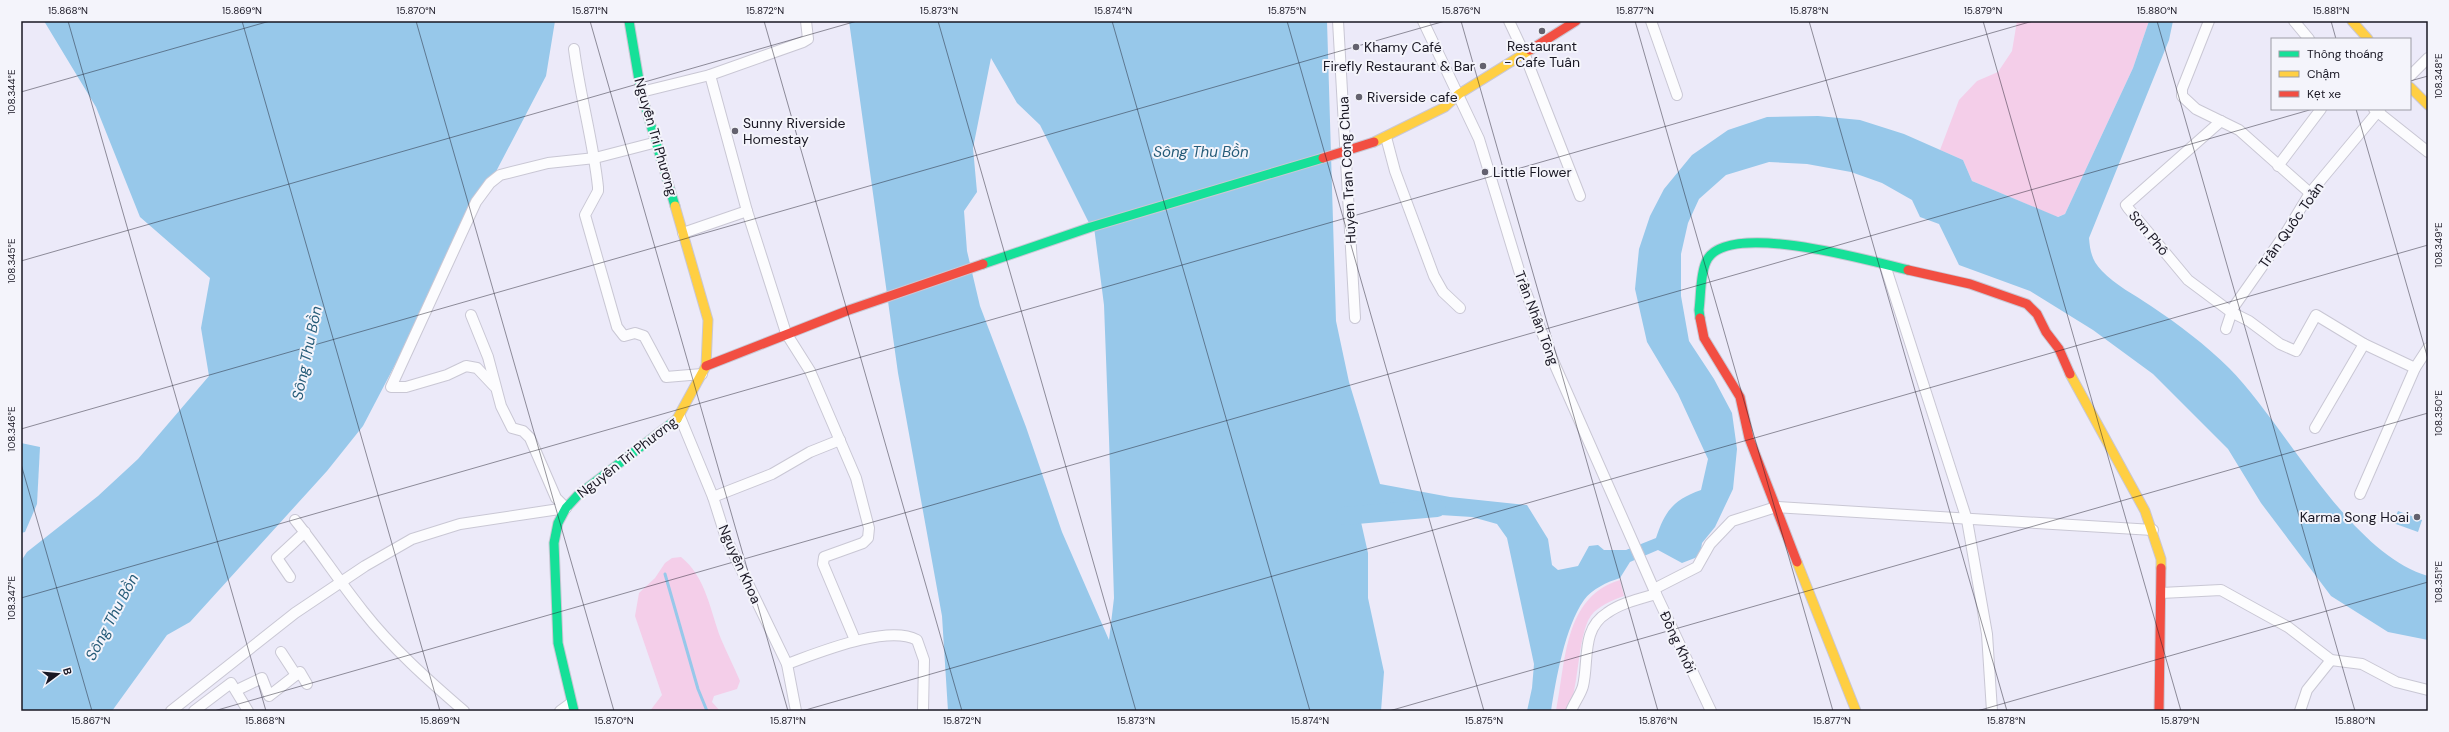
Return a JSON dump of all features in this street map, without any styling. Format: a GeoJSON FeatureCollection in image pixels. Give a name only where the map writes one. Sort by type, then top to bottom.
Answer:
{"type":"FeatureCollection","features":[{"type":"Feature","properties":{"kind":"street","name":"Nguyễn Tri Phương"},"geometry":{"type":"LineString","coordinates":[[573,707],[558,643],[554,543],[558,523],[566,508],[578,495],[680,418],[704,370],[708,320],[657,142],[641,92],[629,21]]}},
{"type":"Feature","properties":{"kind":"street"},"geometry":{"type":"LineString","coordinates":[[641,92],[710,75],[803,42],[808,39],[806,21]]}},
{"type":"Feature","properties":{"kind":"street","name":"Huyen Tran Cong Chua"},"geometry":{"type":"LineString","coordinates":[[1338,21],[1355,318]]}},
{"type":"Feature","properties":{"kind":"street","name":"Trần Nhân Tông"},"geometry":{"type":"LineString","coordinates":[[1423,21],[1459,94],[1479,139],[1535,317],[1647,571]]}},
{"type":"Feature","properties":{"kind":"street"},"geometry":{"type":"LineString","coordinates":[[1510,21],[1580,196]]}},
{"type":"Feature","properties":{"kind":"street"},"geometry":{"type":"LineString","coordinates":[[574,49],[579,89],[590,127],[598,191],[585,215],[618,330],[624,336],[635,334],[644,336],[666,377],[704,370],[786,333],[1091,227],[1374,142],[1445,107],[1459,94],[1576,21]]}},
{"type":"Feature","properties":{"kind":"street"},"geometry":{"type":"LineString","coordinates":[[1651,21],[1677,95]]}},
{"type":"Feature","properties":{"kind":"street"},"geometry":{"type":"LineString","coordinates":[[2209,21],[2181,93],[2196,109],[2239,130],[2310,193]]}},
{"type":"Feature","properties":{"kind":"street"},"geometry":{"type":"LineString","coordinates":[[2294,21],[2308,38]]}},
{"type":"Feature","properties":{"kind":"street"},"geometry":{"type":"LineString","coordinates":[[2352,21],[2367,38]]}},
{"type":"Feature","properties":{"kind":"street"},"geometry":{"type":"LineString","coordinates":[[2411,75],[2428,58]]}},
{"type":"Feature","properties":{"kind":"street"},"geometry":{"type":"LineString","coordinates":[[710,75],[747,211],[786,333],[810,371],[856,478],[869,535],[863,542],[824,557],[823,564],[855,640]]}},
{"type":"Feature","properties":{"kind":"street"},"geometry":{"type":"LineString","coordinates":[[2411,88],[2428,106]]}},
{"type":"Feature","properties":{"kind":"street"},"geometry":{"type":"LineString","coordinates":[[2278,166],[2320,110]]}},
{"type":"Feature","properties":{"kind":"street"},"geometry":{"type":"LineString","coordinates":[[2378,110],[2428,152]]}},
{"type":"Feature","properties":{"kind":"street","name":"Trần Quốc Toản"},"geometry":{"type":"LineString","coordinates":[[2226,329],[2234,308],[2287,231],[2310,193],[2343,156],[2378,110]]}},
{"type":"Feature","properties":{"kind":"street","name":"Sơn Phô"},"geometry":{"type":"LineString","coordinates":[[2222,121],[2145,190],[2126,205],[2151,239],[2188,280],[2234,308]]}},
{"type":"Feature","properties":{"kind":"street"},"geometry":{"type":"LineString","coordinates":[[1386,137],[1395,171],[1434,276],[1443,292],[1460,308]]}},
{"type":"Feature","properties":{"kind":"street"},"geometry":{"type":"LineString","coordinates":[[494,386],[477,368],[466,366],[446,375],[406,387],[390,387],[438,285],[466,219],[490,183],[500,175],[548,163],[595,158],[657,142]]}},
{"type":"Feature","properties":{"kind":"street"},"geometry":{"type":"LineString","coordinates":[[683,233],[747,211]]}},
{"type":"Feature","properties":{"kind":"street"},"geometry":{"type":"LineString","coordinates":[[1856,711],[1749,438],[1740,397],[1728,376],[1713,356],[1704,338],[1699,310],[1706,261],[1710,255],[1745,243],[1766,241],[1970,284],[2027,304],[2037,314],[2046,332],[2059,349],[2068,372],[2145,511],[2153,530],[2161,558],[2159,711]]}},
{"type":"Feature","properties":{"kind":"street"},"geometry":{"type":"LineString","coordinates":[[1885,265],[1967,520],[1987,634],[1992,711]]}},
{"type":"Feature","properties":{"kind":"street"},"geometry":{"type":"LineString","coordinates":[[2234,308],[2280,344],[2296,351],[2316,315],[2364,344],[2415,368]]}},
{"type":"Feature","properties":{"kind":"street"},"geometry":{"type":"LineString","coordinates":[[471,315],[488,356],[494,386],[501,406],[512,428],[523,431],[530,438],[556,498],[566,508]]}},
{"type":"Feature","properties":{"kind":"street"},"geometry":{"type":"LineString","coordinates":[[2315,428],[2364,344]]}},
{"type":"Feature","properties":{"kind":"street"},"geometry":{"type":"LineString","coordinates":[[2360,494],[2415,368],[2428,348]]}},
{"type":"Feature","properties":{"kind":"street","name":"Nguyễn Khoa"},"geometry":{"type":"LineString","coordinates":[[680,418],[713,497],[726,538],[787,664],[796,711]]}},
{"type":"Feature","properties":{"kind":"street"},"geometry":{"type":"LineString","coordinates":[[713,497],[772,474],[810,452],[840,440]]}},
{"type":"Feature","properties":{"kind":"street"},"geometry":{"type":"LineString","coordinates":[[1571,711],[1583,687],[1587,645],[1592,629],[1599,619],[1607,612],[1655,591],[1697,567],[1710,544],[1732,522],[1776,507],[1967,520],[2153,530]]}},
{"type":"Feature","properties":{"kind":"street"},"geometry":{"type":"LineString","coordinates":[[171,711],[295,612],[342,581],[412,539],[460,524],[566,508]]}},
{"type":"Feature","properties":{"kind":"street"},"geometry":{"type":"LineString","coordinates":[[295,520],[342,581],[362,610],[408,661],[464,711]]}},
{"type":"Feature","properties":{"kind":"street"},"geometry":{"type":"LineString","coordinates":[[290,577],[277,558],[305,532]]}},
{"type":"Feature","properties":{"kind":"street","name":"Đồng Khởi"},"geometry":{"type":"LineString","coordinates":[[1647,571],[1711,711]]}},
{"type":"Feature","properties":{"kind":"street"},"geometry":{"type":"LineString","coordinates":[[2161,593],[2221,590],[2288,627],[2331,660],[2362,664],[2396,682],[2428,690]]}},
{"type":"Feature","properties":{"kind":"street"},"geometry":{"type":"LineString","coordinates":[[787,664],[855,640],[905,635],[917,640],[924,660],[923,711]]}},
{"type":"Feature","properties":{"kind":"street"},"geometry":{"type":"LineString","coordinates":[[281,652],[296,675]]}},
{"type":"Feature","properties":{"kind":"street"},"geometry":{"type":"LineString","coordinates":[[2300,711],[2307,690],[2331,660]]}},
{"type":"Feature","properties":{"kind":"street"},"geometry":{"type":"LineString","coordinates":[[237,690],[262,678],[269,696],[300,672],[307,684]]}},
{"type":"Feature","properties":{"kind":"street"},"geometry":{"type":"LineString","coordinates":[[194,711],[231,683],[237,690],[248,711]]}},
{"type":"Feature","properties":{"kind":"street"},"geometry":{"type":"LineString","coordinates":[[560,711],[573,707]]}},
{"type":"Feature","properties":{"kind":"shaded area"},"geometry":{"type":"Polygon","coordinates":[[[2017,21],[2149,21],[2133,68],[2065,214],[2057,217],[1972,181],[1963,160],[1940,150],[1959,100],[1977,81],[1998,72],[2012,51],[2017,21]]]}},
{"type":"Feature","properties":{"kind":"shaded area"},"geometry":{"type":"Polygon","coordinates":[[[681,557],[696,574],[702,584],[721,639],[740,681],[737,689],[714,696],[712,702],[720,711],[650,711],[662,695],[635,616],[639,593],[655,578],[665,563],[672,558],[681,557]]]}},
{"type":"Feature","properties":{"kind":"shaded area"},"geometry":{"type":"Polygon","coordinates":[[[1620,580],[1624,596],[1601,607],[1594,612],[1588,620],[1581,644],[1572,701],[1568,711],[1556,711],[1570,634],[1577,616],[1587,601],[1601,589],[1620,580]]]}},
{"type":"Feature","properties":{"kind":"water","name":"Sông Thu Bồn"},"geometry":{"type":"Polygon","coordinates":[[[44,21],[555,21],[546,76],[363,426],[327,471],[190,622],[167,635],[112,711],[21,711],[21,561],[27,552],[98,496],[138,459],[209,376],[201,328],[210,278],[140,217],[96,107],[44,21]]]}},
{"type":"Feature","properties":{"kind":"water","name":"Sông Thu Bồn"},"geometry":{"type":"Polygon","coordinates":[[[849,21],[1327,21],[1336,321],[1349,382],[1380,484],[1450,497],[1527,505],[1548,539],[1552,565],[1558,570],[1578,566],[1589,546],[1598,545],[1604,550],[1626,550],[1656,538],[1663,521],[1671,508],[1683,498],[1701,490],[1708,459],[1678,394],[1647,342],[1635,289],[1639,249],[1650,216],[1664,189],[1692,155],[1728,130],[1767,117],[1818,116],[1860,120],[1904,134],[1963,160],[1972,181],[2058,217],[2065,214],[2133,68],[2149,21],[2173,21],[2169,40],[2089,238],[2094,260],[2113,281],[2181,327],[2220,359],[2251,393],[2321,486],[2346,516],[2372,542],[2399,563],[2428,576],[2428,640],[2388,632],[2331,596],[2261,503],[2228,449],[2153,374],[2093,330],[2030,291],[1959,265],[1939,224],[1920,217],[1912,200],[1882,183],[1851,172],[1807,164],[1769,162],[1726,175],[1699,199],[1688,223],[1681,254],[1681,296],[1689,341],[1714,379],[1732,413],[1737,449],[1733,489],[1715,527],[1702,543],[1700,556],[1682,563],[1658,550],[1630,562],[1620,578],[1600,586],[1587,596],[1577,611],[1562,654],[1551,711],[1527,711],[1532,688],[1534,664],[1507,538],[1497,524],[1472,517],[1424,514],[1389,504],[1377,507],[1361,522],[1368,553],[1368,598],[1384,672],[1381,711],[948,711],[942,616],[898,373],[849,21]],[[991,58],[973,148],[977,192],[964,211],[967,251],[980,306],[1026,427],[1062,532],[1109,640],[1114,598],[1109,438],[1104,305],[1094,227],[1091,227],[1040,125],[1017,103],[991,58]]]}},
{"type":"Feature","properties":{"kind":"water"},"geometry":{"type":"Polygon","coordinates":[[[21,443],[40,447],[37,504],[25,532],[21,533],[21,443]]]}},
{"type":"Feature","properties":{"kind":"water"},"geometry":{"type":"Polygon","coordinates":[[[2398,511],[2422,520],[2418,532],[2393,523],[2398,511]]]}},
{"type":"Feature","properties":{"kind":"waterway"},"geometry":{"type":"LineString","coordinates":[[1345,516],[1437,508]]}},
{"type":"Feature","properties":{"kind":"waterway"},"geometry":{"type":"LineString","coordinates":[[665,574],[698,689],[707,711]]}},
{"type":"Feature","properties":{"kind":"traffic: fast"},"geometry":{"type":"LineString","coordinates":[[629,21],[641,92],[675,206]]}},
{"type":"Feature","properties":{"kind":"traffic: fast"},"geometry":{"type":"LineString","coordinates":[[983,264],[1091,227],[1323,158]]}},
{"type":"Feature","properties":{"kind":"traffic: fast"},"geometry":{"type":"LineString","coordinates":[[1700,318],[1699,310],[1704,267],[1706,262],[1718,249],[1740,244],[1769,243],[1801,246],[1834,252],[1908,270]]}},
{"type":"Feature","properties":{"kind":"traffic: fast"},"geometry":{"type":"LineString","coordinates":[[574,711],[558,643],[554,543],[558,523],[566,508],[578,495],[677,419]]}},
{"type":"Feature","properties":{"kind":"traffic: slow"},"geometry":{"type":"LineString","coordinates":[[2352,21],[2367,38]]}},
{"type":"Feature","properties":{"kind":"traffic: slow"},"geometry":{"type":"LineString","coordinates":[[1374,142],[1445,107],[1459,94],[1530,50]]}},
{"type":"Feature","properties":{"kind":"traffic: slow"},"geometry":{"type":"LineString","coordinates":[[2411,88],[2428,105]]}},
{"type":"Feature","properties":{"kind":"traffic: slow"},"geometry":{"type":"LineString","coordinates":[[675,206],[708,320],[706,366],[677,419]]}},
{"type":"Feature","properties":{"kind":"traffic: slow"},"geometry":{"type":"LineString","coordinates":[[2070,374],[2145,511],[2161,559],[2161,568]]}},
{"type":"Feature","properties":{"kind":"traffic: slow"},"geometry":{"type":"LineString","coordinates":[[1797,562],[1856,711]]}},
{"type":"Feature","properties":{"kind":"traffic: jam"},"geometry":{"type":"LineString","coordinates":[[1530,50],[1576,21]]}},
{"type":"Feature","properties":{"kind":"traffic: jam"},"geometry":{"type":"LineString","coordinates":[[1323,158],[1374,142]]}},
{"type":"Feature","properties":{"kind":"traffic: jam"},"geometry":{"type":"LineString","coordinates":[[706,366],[849,310],[983,264]]}},
{"type":"Feature","properties":{"kind":"traffic: jam"},"geometry":{"type":"LineString","coordinates":[[1908,270],[1970,284],[2027,304],[2037,314],[2046,332],[2059,349],[2070,374]]}},
{"type":"Feature","properties":{"kind":"traffic: jam"},"geometry":{"type":"LineString","coordinates":[[1700,318],[1704,338],[1740,397],[1749,438],[1797,562]]}},
{"type":"Feature","properties":{"kind":"traffic: jam"},"geometry":{"type":"LineString","coordinates":[[2159,711],[2161,568]]}},
{"type":"Feature","properties":{"kind":"place","name":"Restaurant - Cafe Tuân"},"geometry":{"type":"Point","coordinates":[1542,31]}},
{"type":"Feature","properties":{"kind":"place","name":"Khamy Café"},"geometry":{"type":"Point","coordinates":[1356,47]}},
{"type":"Feature","properties":{"kind":"place","name":"Firefly Restaurant & Bar"},"geometry":{"type":"Point","coordinates":[1483,66]}},
{"type":"Feature","properties":{"kind":"place","name":"Riverside cafe"},"geometry":{"type":"Point","coordinates":[1359,97]}},
{"type":"Feature","properties":{"kind":"place","name":"Sunny Riverside Homestay"},"geometry":{"type":"Point","coordinates":[735,131]}},
{"type":"Feature","properties":{"kind":"place","name":"Little Flower"},"geometry":{"type":"Point","coordinates":[1485,172]}},
{"type":"Feature","properties":{"kind":"place","name":"Karma Song Hoai"},"geometry":{"type":"Point","coordinates":[2417,517]}}]}
